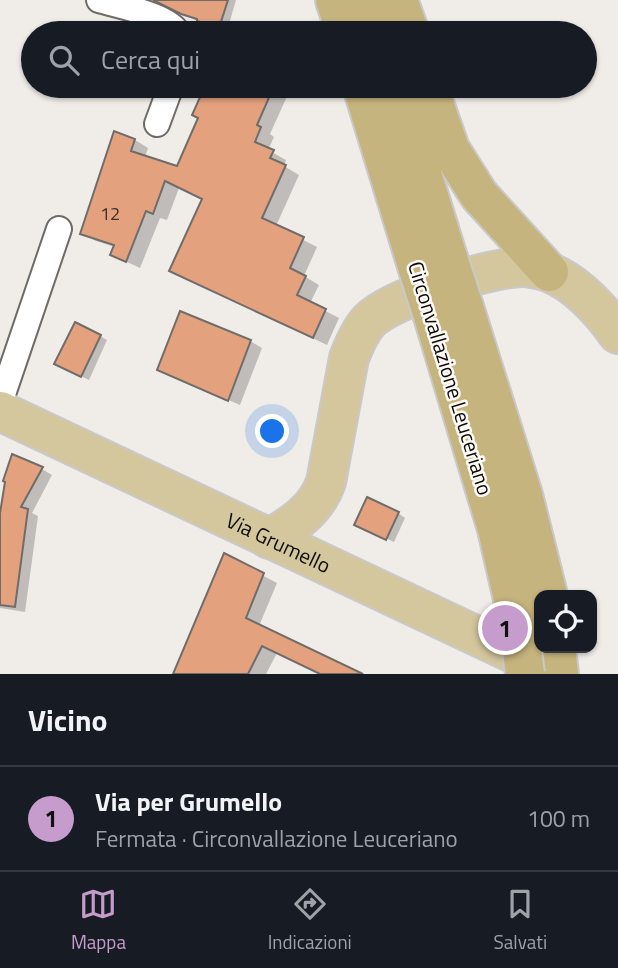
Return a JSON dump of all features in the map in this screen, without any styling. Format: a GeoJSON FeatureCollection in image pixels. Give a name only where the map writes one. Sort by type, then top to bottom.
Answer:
{"type":"FeatureCollection","features":[{"type":"Feature","properties":{"kind":"highway"},"geometry":{"type":"LineString","coordinates":[[335,0],[342,21]]}},
{"type":"Feature","properties":{"kind":"highway"},"geometry":{"type":"LineString","coordinates":[[369,0],[375,21]]}},
{"type":"Feature","properties":{"kind":"highway"},"geometry":{"type":"LineString","coordinates":[[398,0],[406,21]]}},
{"type":"Feature","properties":{"kind":"highway","name":"Circonvallazione Leuceriano"},"geometry":{"type":"LineString","coordinates":[[367,98],[433,263],[448,311],[518,621],[525,674]]}},
{"type":"Feature","properties":{"kind":"highway","name":"Circonvallazione Leuceriano"},"geometry":{"type":"LineString","coordinates":[[398,98],[433,263]]}},
{"type":"Feature","properties":{"kind":"highway"},"geometry":{"type":"LineString","coordinates":[[432,98],[450,149],[480,195],[549,272]]}},
{"type":"Feature","properties":{"kind":"highway","name":"Circonvallazione Leuceriano"},"geometry":{"type":"LineString","coordinates":[[448,311],[523,495],[547,590]]}},
{"type":"Feature","properties":{"kind":"highway"},"geometry":{"type":"LineString","coordinates":[[556,653],[558,674]]}},
{"type":"Feature","properties":{"kind":"main road"},"geometry":{"type":"LineString","coordinates":[[269,539],[302,517],[322,494],[349,358],[356,340],[369,321],[397,302],[487,272],[526,267],[549,272],[604,304],[618,334]]}},
{"type":"Feature","properties":{"kind":"main road","name":"Via Grumello"},"geometry":{"type":"LineString","coordinates":[[0,411],[558,674]]}},
{"type":"Feature","properties":{"kind":"street"},"geometry":{"type":"LineString","coordinates":[[99,0],[166,21]]}},
{"type":"Feature","properties":{"kind":"street"},"geometry":{"type":"LineString","coordinates":[[157,124],[167,98]]}},
{"type":"Feature","properties":{"kind":"street"},"geometry":{"type":"LineString","coordinates":[[0,403],[59,229]]}},
{"type":"Feature","properties":{"kind":"building"},"geometry":{"type":"Polygon","coordinates":[[[153,0],[228,0],[221,21],[197,21],[153,0]]]}},
{"type":"Feature","properties":{"kind":"building"},"geometry":{"type":"Polygon","coordinates":[[[200,98],[269,98],[257,125],[261,127],[255,142],[274,150],[270,158],[286,165],[262,218],[304,237],[290,268],[306,276],[297,295],[326,309],[313,338],[169,271],[202,199],[165,181],[153,214],[146,211],[126,262],[110,255],[114,245],[80,234],[114,131],[135,139],[131,151],[177,166],[198,118],[192,115],[200,98]]]}},
{"type":"Feature","properties":{"kind":"building"},"geometry":{"type":"Polygon","coordinates":[[[180,311],[251,340],[228,401],[157,370],[180,311]]]}},
{"type":"Feature","properties":{"kind":"building"},"geometry":{"type":"Polygon","coordinates":[[[75,322],[101,335],[81,377],[54,364],[75,322]]]}},
{"type":"Feature","properties":{"kind":"building"},"geometry":{"type":"Polygon","coordinates":[[[12,454],[43,467],[21,507],[28,509],[15,607],[0,605],[0,513],[3,481],[12,454]]]}},
{"type":"Feature","properties":{"kind":"building"},"geometry":{"type":"Polygon","coordinates":[[[367,497],[399,512],[386,540],[354,525],[367,497]]]}},
{"type":"Feature","properties":{"kind":"building"},"geometry":{"type":"Polygon","coordinates":[[[224,553],[264,573],[246,618],[363,674],[320,674],[262,646],[248,674],[173,674],[224,553]]]}},
{"type":"Feature","properties":{"kind":"place","name":"Via per Grumello"},"geometry":{"type":"Point","coordinates":[505,628]}}]}
